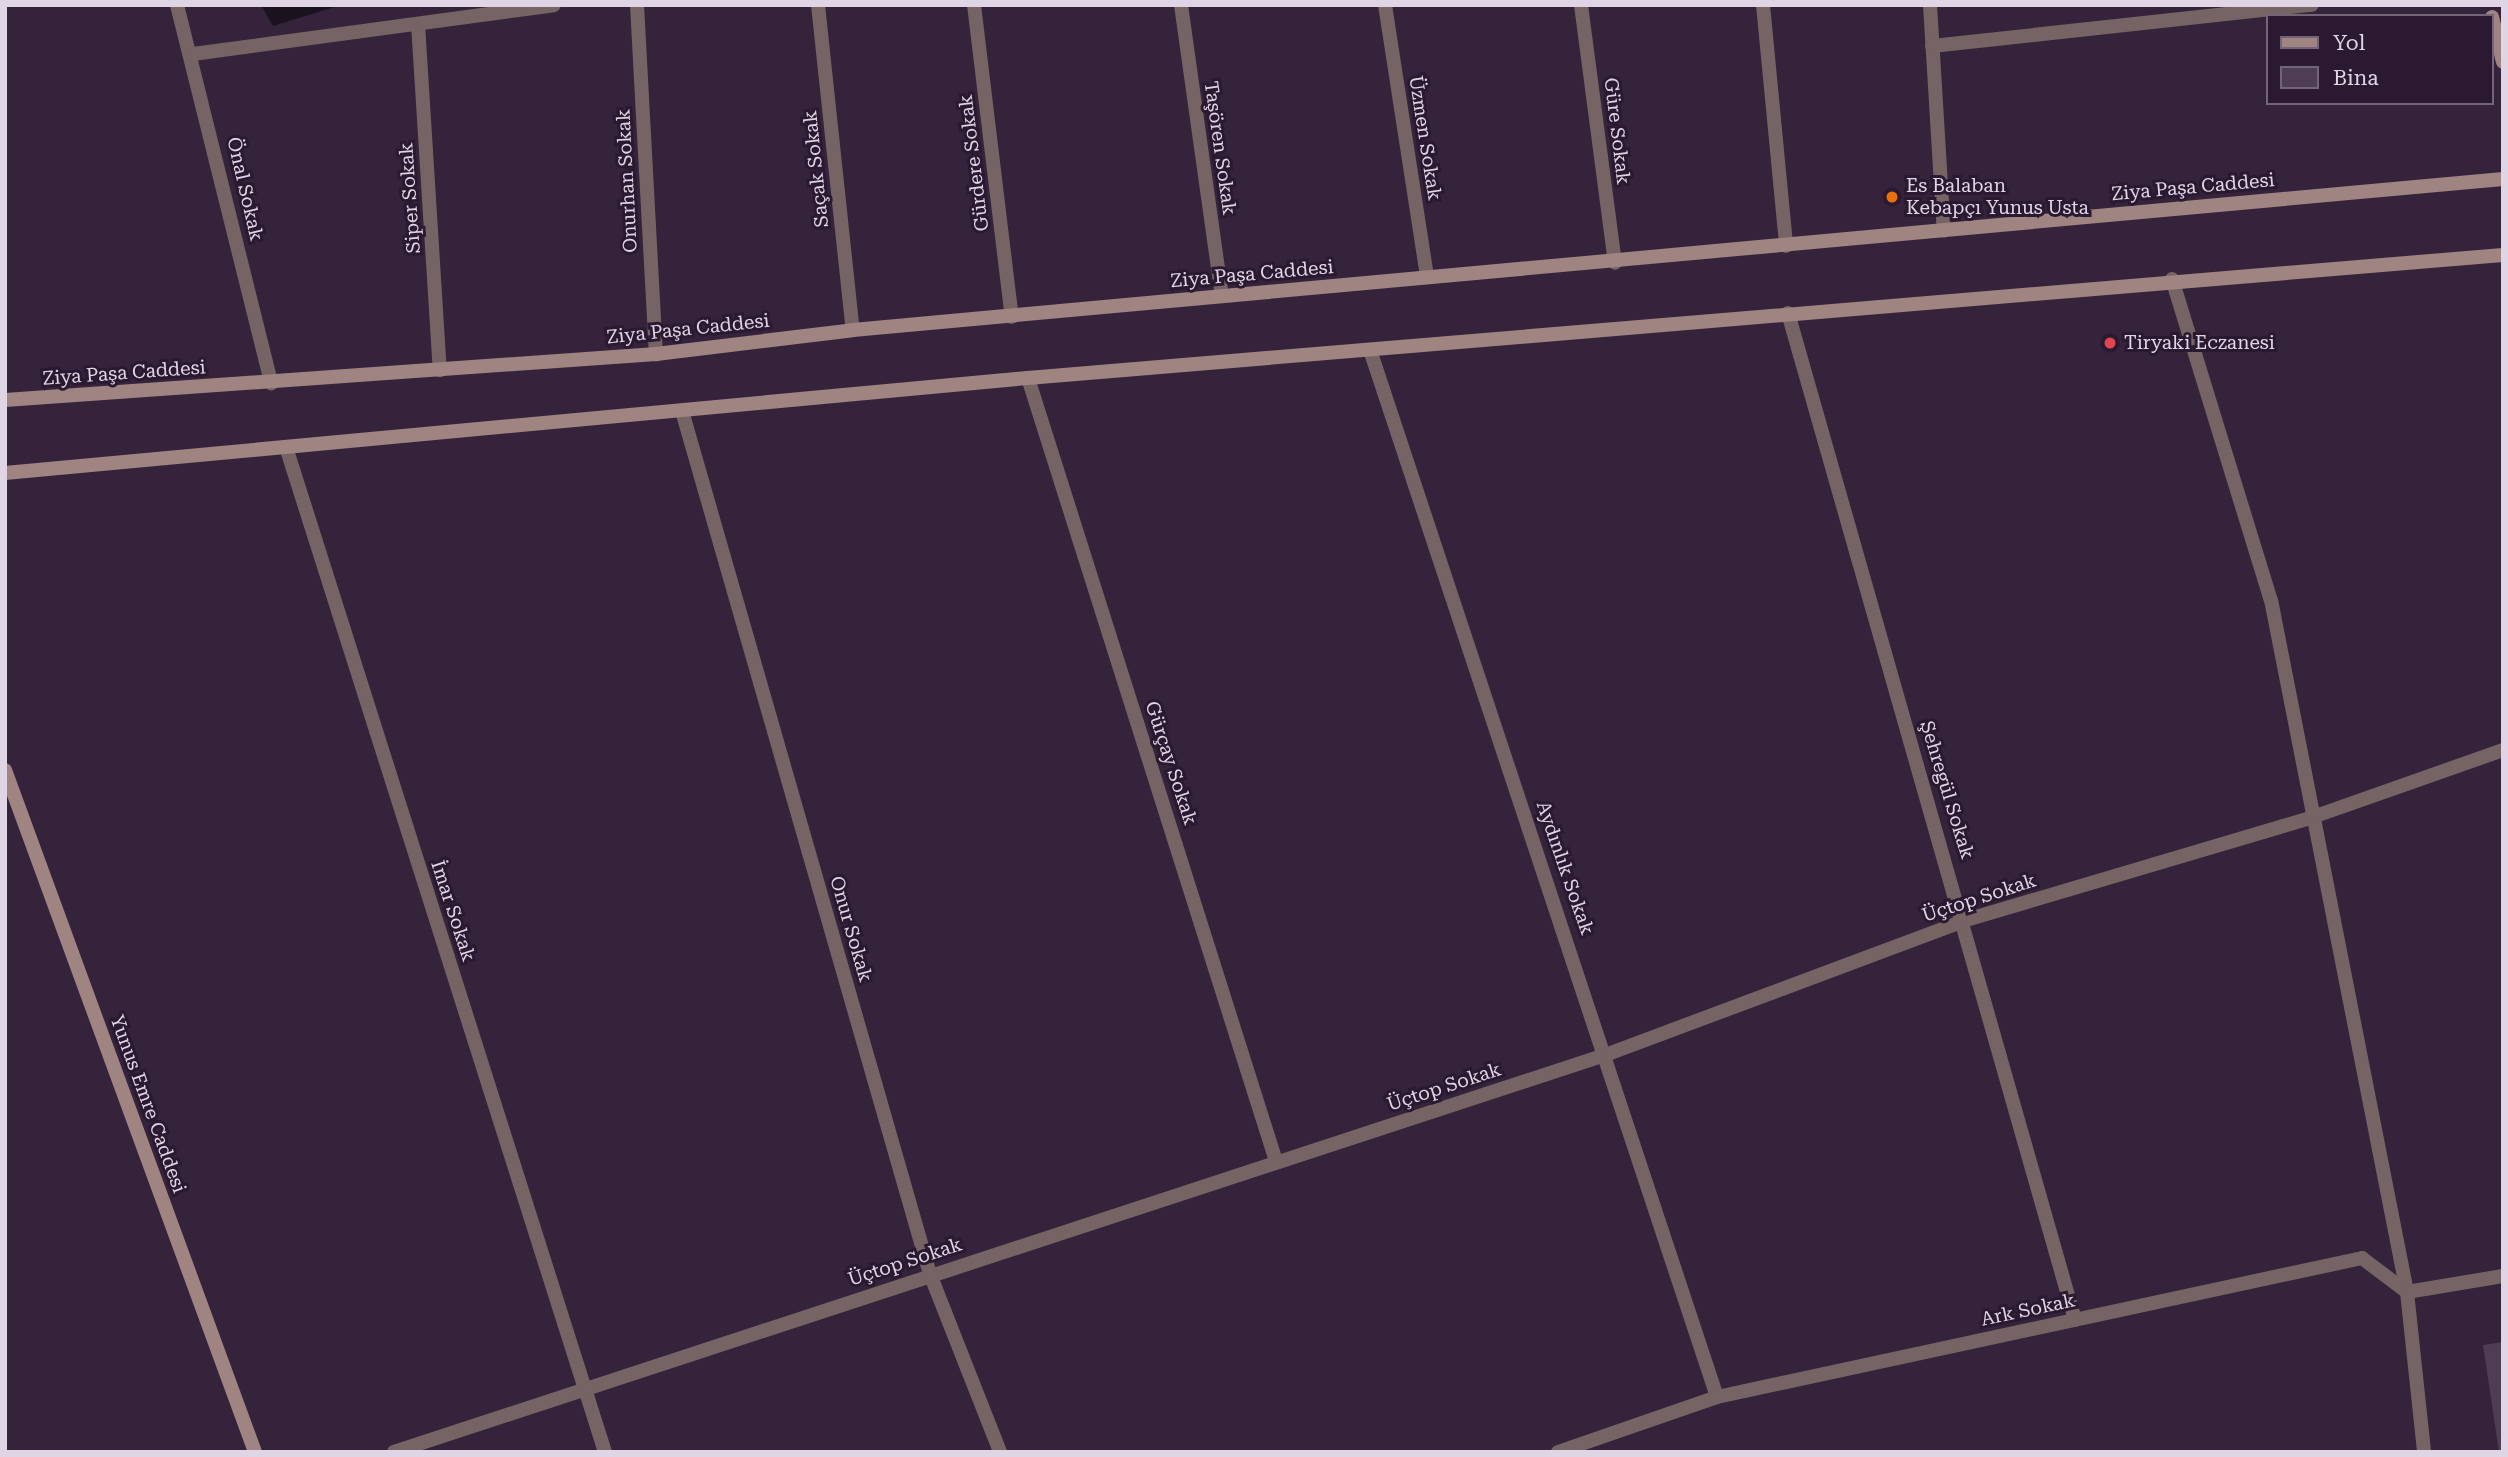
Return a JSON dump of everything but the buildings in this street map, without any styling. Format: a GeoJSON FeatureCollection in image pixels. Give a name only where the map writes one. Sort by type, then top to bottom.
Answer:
{"type":"FeatureCollection","features":[{"type":"Feature","properties":{"kind":"main road"},"geometry":{"type":"LineString","coordinates":[[2494,24],[2503,62]]}},
{"type":"Feature","properties":{"kind":"main road","name":"Ziya Paşa Caddesi"},"geometry":{"type":"LineString","coordinates":[[5,400],[656,354],[853,330],[1427,277],[1615,263],[2503,179]]}},
{"type":"Feature","properties":{"kind":"main road"},"geometry":{"type":"LineString","coordinates":[[5,473],[1028,378],[1371,353],[2172,279],[2503,255]]}},
{"type":"Feature","properties":{"kind":"main road","name":"Yunus Emre Caddesi"},"geometry":{"type":"LineString","coordinates":[[5,770],[255,1452]]}},
{"type":"Feature","properties":{"kind":"street","name":"Önal Sokak"},"geometry":{"type":"LineString","coordinates":[[177,5],[193,54],[271,383]]}},
{"type":"Feature","properties":{"kind":"street"},"geometry":{"type":"LineString","coordinates":[[193,54],[554,5]]}},
{"type":"Feature","properties":{"kind":"street","name":"Onurhan Sokak"},"geometry":{"type":"LineString","coordinates":[[637,5],[656,354]]}},
{"type":"Feature","properties":{"kind":"street","name":"Saçak Sokak"},"geometry":{"type":"LineString","coordinates":[[818,5],[853,330]]}},
{"type":"Feature","properties":{"kind":"street","name":"Gürdere Sokak"},"geometry":{"type":"LineString","coordinates":[[974,5],[1012,317]]}},
{"type":"Feature","properties":{"kind":"street","name":"Taşören Sokak"},"geometry":{"type":"LineString","coordinates":[[1181,5],[1222,296]]}},
{"type":"Feature","properties":{"kind":"street","name":"Üzmen Sokak"},"geometry":{"type":"LineString","coordinates":[[1385,5],[1427,277]]}},
{"type":"Feature","properties":{"kind":"street","name":"Güre Sokak"},"geometry":{"type":"LineString","coordinates":[[1581,5],[1615,263]]}},
{"type":"Feature","properties":{"kind":"street"},"geometry":{"type":"LineString","coordinates":[[1763,5],[1786,246]]}},
{"type":"Feature","properties":{"kind":"street"},"geometry":{"type":"LineString","coordinates":[[1930,5],[1944,231]]}},
{"type":"Feature","properties":{"kind":"street"},"geometry":{"type":"LineString","coordinates":[[1932,46],[2312,5]]}},
{"type":"Feature","properties":{"kind":"street","name":"Siper Sokak"},"geometry":{"type":"LineString","coordinates":[[418,24],[440,370]]}},
{"type":"Feature","properties":{"kind":"street"},"geometry":{"type":"LineString","coordinates":[[2172,279],[2271,600],[2310,818],[2407,1292],[2424,1452]]}},
{"type":"Feature","properties":{"kind":"street","name":"Şehregül Sokak"},"geometry":{"type":"LineString","coordinates":[[1788,313],[1966,920],[2075,1320]]}},
{"type":"Feature","properties":{"kind":"street","name":"Aydınlık Sokak"},"geometry":{"type":"LineString","coordinates":[[1371,353],[1608,1055],[1717,1396]]}},
{"type":"Feature","properties":{"kind":"street","name":"Gürçay Sokak"},"geometry":{"type":"LineString","coordinates":[[1028,378],[1276,1161]]}},
{"type":"Feature","properties":{"kind":"street","name":"Onur Sokak"},"geometry":{"type":"LineString","coordinates":[[682,411],[930,1274],[1000,1452]]}},
{"type":"Feature","properties":{"kind":"street","name":"İmar Sokak"},"geometry":{"type":"LineString","coordinates":[[286,447],[605,1452]]}},
{"type":"Feature","properties":{"kind":"street","name":"Üçtop Sokak"},"geometry":{"type":"LineString","coordinates":[[394,1452],[584,1387],[1608,1055],[1966,920],[2310,818],[2503,750]]}},
{"type":"Feature","properties":{"kind":"street","name":"Ark Sokak"},"geometry":{"type":"LineString","coordinates":[[1558,1452],[1717,1396],[2362,1258],[2407,1292]]}},
{"type":"Feature","properties":{"kind":"street"},"geometry":{"type":"LineString","coordinates":[[2407,1292],[2503,1276]]}},
{"type":"Feature","properties":{"kind":"place","name":"Es Balaban Kebapçı Yunus Usta"},"geometry":{"type":"Point","coordinates":[1892,197]}},
{"type":"Feature","properties":{"kind":"place","name":"Tiryaki Eczanesi"},"geometry":{"type":"Point","coordinates":[2110,343]}}]}
